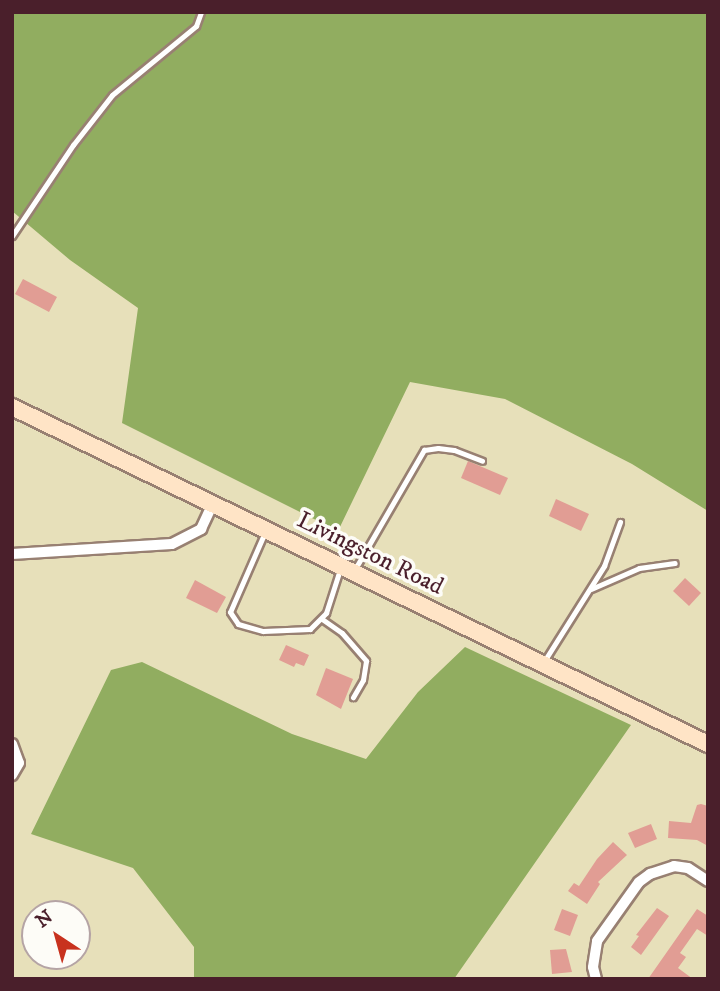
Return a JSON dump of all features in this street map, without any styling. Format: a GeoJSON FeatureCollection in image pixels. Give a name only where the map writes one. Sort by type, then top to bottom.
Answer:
{"type":"FeatureCollection","features":[{"type":"Feature","properties":{"kind":"main road","name":"Livingston Road"},"geometry":{"type":"LineString","coordinates":[[12,407],[708,744]]}},
{"type":"Feature","properties":{"kind":"street"},"geometry":{"type":"LineString","coordinates":[[12,554],[172,544],[201,529],[213,503]]}},
{"type":"Feature","properties":{"kind":"street"},"geometry":{"type":"LineString","coordinates":[[12,744],[19,763],[12,775]]}},
{"type":"Feature","properties":{"kind":"street"},"geometry":{"type":"LineString","coordinates":[[596,979],[593,967],[597,941],[639,882],[650,874],[674,866],[688,869],[708,881]]}},
{"type":"Feature","properties":{"kind":"lane"},"geometry":{"type":"LineString","coordinates":[[12,236],[73,145],[112,95],[196,26],[201,12]]}},
{"type":"Feature","properties":{"kind":"lane"},"geometry":{"type":"LineString","coordinates":[[266,529],[230,612],[231,617],[238,624],[263,631],[310,629],[323,619],[347,569],[425,450],[439,447],[482,461]]}},
{"type":"Feature","properties":{"kind":"lane"},"geometry":{"type":"LineString","coordinates":[[544,663],[604,566],[620,522]]}},
{"type":"Feature","properties":{"kind":"lane"},"geometry":{"type":"LineString","coordinates":[[589,590],[639,568],[675,563]]}},
{"type":"Feature","properties":{"kind":"lane"},"geometry":{"type":"LineString","coordinates":[[323,619],[342,633],[366,661],[363,680],[353,697]]}},
{"type":"Feature","properties":{"kind":"green space"},"geometry":{"type":"Polygon","coordinates":[[[12,12],[708,12],[708,511],[632,464],[505,399],[410,382],[338,531],[122,423],[138,308],[70,260],[12,211],[12,12]]]}},
{"type":"Feature","properties":{"kind":"green space"},"geometry":{"type":"Polygon","coordinates":[[[465,647],[631,725],[454,979],[194,979],[194,947],[133,868],[31,834],[111,670],[142,662],[292,734],[366,759],[418,692],[465,647]]]}},
{"type":"Feature","properties":{"kind":"building"},"geometry":{"type":"Polygon","coordinates":[[[23,279],[57,297],[49,312],[15,294],[23,279]]]}},
{"type":"Feature","properties":{"kind":"building"},"geometry":{"type":"Polygon","coordinates":[[[468,461],[508,478],[500,495],[461,478],[468,461]]]}},
{"type":"Feature","properties":{"kind":"building"},"geometry":{"type":"Polygon","coordinates":[[[556,499],[589,514],[581,531],[549,516],[556,499]]]}},
{"type":"Feature","properties":{"kind":"building"},"geometry":{"type":"Polygon","coordinates":[[[685,578],[701,593],[689,606],[673,591],[685,578]]]}},
{"type":"Feature","properties":{"kind":"building"},"geometry":{"type":"Polygon","coordinates":[[[195,580],[226,597],[217,613],[186,598],[195,580]]]}},
{"type":"Feature","properties":{"kind":"building"},"geometry":{"type":"Polygon","coordinates":[[[286,645],[309,655],[304,666],[296,663],[294,667],[279,660],[286,645]]]}},
{"type":"Feature","properties":{"kind":"building"},"geometry":{"type":"Polygon","coordinates":[[[326,668],[353,679],[341,709],[316,695],[326,668]]]}},
{"type":"Feature","properties":{"kind":"building"},"geometry":{"type":"Polygon","coordinates":[[[697,805],[708,806],[708,846],[697,840],[668,838],[669,821],[691,823],[697,805]]]}},
{"type":"Feature","properties":{"kind":"building"},"geometry":{"type":"Polygon","coordinates":[[[651,824],[657,839],[635,848],[628,833],[651,824]]]}},
{"type":"Feature","properties":{"kind":"building"},"geometry":{"type":"Polygon","coordinates":[[[613,842],[627,855],[598,882],[600,884],[587,904],[568,891],[574,883],[579,886],[597,859],[613,842]]]}},
{"type":"Feature","properties":{"kind":"building"},"geometry":{"type":"Polygon","coordinates":[[[657,908],[669,916],[641,955],[631,947],[639,936],[636,935],[657,908]]]}},
{"type":"Feature","properties":{"kind":"building"},"geometry":{"type":"Polygon","coordinates":[[[562,909],[578,915],[570,936],[554,930],[562,909]]]}},
{"type":"Feature","properties":{"kind":"building"},"geometry":{"type":"Polygon","coordinates":[[[697,909],[708,916],[708,936],[697,929],[680,953],[686,957],[678,968],[693,979],[648,979],[697,909]]]}},
{"type":"Feature","properties":{"kind":"building"},"geometry":{"type":"Polygon","coordinates":[[[566,949],[572,972],[552,974],[550,950],[566,949]]]}}]}
